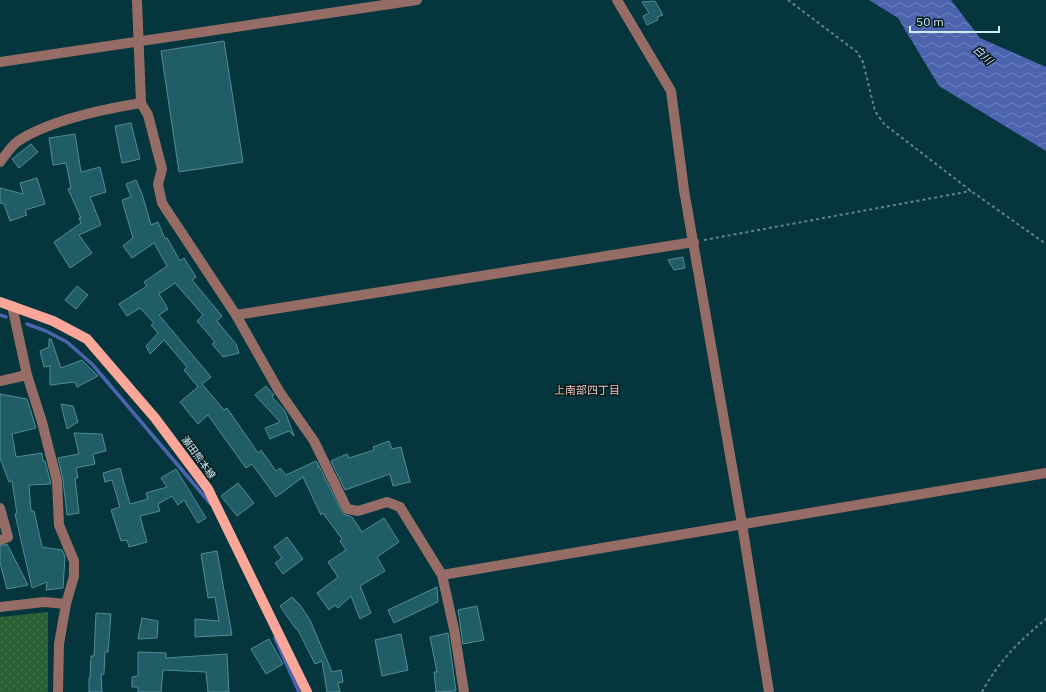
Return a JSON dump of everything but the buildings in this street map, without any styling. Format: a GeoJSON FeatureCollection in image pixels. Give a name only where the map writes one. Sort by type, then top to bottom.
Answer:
{"type":"FeatureCollection","features":[{"type":"Feature","properties":{"kind":"main road","name":"瀬田熊本線"},"geometry":{"type":"LineString","coordinates":[[0,302],[53,321],[87,339],[155,418],[208,489],[307,692]]}},
{"type":"Feature","properties":{"kind":"street"},"geometry":{"type":"LineString","coordinates":[[137,0],[141,103],[148,115],[162,168],[158,184],[162,203],[236,315],[279,391],[314,441],[346,508],[358,511],[386,502],[400,507],[442,575],[454,629],[464,692]]}},
{"type":"Feature","properties":{"kind":"street"},"geometry":{"type":"LineString","coordinates":[[0,62],[139,40],[417,0]]}},
{"type":"Feature","properties":{"kind":"street"},"geometry":{"type":"LineString","coordinates":[[617,0],[671,91],[684,190],[742,524],[769,692]]}},
{"type":"Feature","properties":{"kind":"street"},"geometry":{"type":"LineString","coordinates":[[0,162],[16,142],[41,130],[100,110],[141,103]]}},
{"type":"Feature","properties":{"kind":"street"},"geometry":{"type":"LineString","coordinates":[[236,315],[694,242]]}},
{"type":"Feature","properties":{"kind":"street"},"geometry":{"type":"LineString","coordinates":[[12,306],[27,375],[42,422],[57,481],[59,525],[74,560],[74,576],[66,604],[59,644],[58,692]]}},
{"type":"Feature","properties":{"kind":"street"},"geometry":{"type":"LineString","coordinates":[[0,381],[27,375]]}},
{"type":"Feature","properties":{"kind":"street"},"geometry":{"type":"LineString","coordinates":[[442,575],[1046,473]]}},
{"type":"Feature","properties":{"kind":"street"},"geometry":{"type":"LineString","coordinates":[[0,508],[8,537],[0,540]]}},
{"type":"Feature","properties":{"kind":"street"},"geometry":{"type":"LineString","coordinates":[[0,606],[44,602],[66,604]]}},
{"type":"Feature","properties":{"kind":"path"},"geometry":{"type":"LineString","coordinates":[[788,0],[857,52],[863,62],[875,110],[884,124],[971,191],[1046,244]]}},
{"type":"Feature","properties":{"kind":"path"},"geometry":{"type":"LineString","coordinates":[[694,242],[971,191]]}},
{"type":"Feature","properties":{"kind":"path"},"geometry":{"type":"LineString","coordinates":[[982,692],[993,672],[1028,634],[1046,619]]}},
{"type":"Feature","properties":{"kind":"green space"},"geometry":{"type":"Polygon","coordinates":[[[48,612],[48,692],[0,692],[0,617],[48,612]]]}},
{"type":"Feature","properties":{"kind":"water","name":"白川"},"geometry":{"type":"Polygon","coordinates":[[[869,0],[951,0],[980,38],[1046,67],[1046,151],[939,86],[898,18],[869,0]]]}},
{"type":"Feature","properties":{"kind":"waterway"},"geometry":{"type":"LineString","coordinates":[[0,315],[6,317]]}},
{"type":"Feature","properties":{"kind":"waterway"},"geometry":{"type":"LineString","coordinates":[[27,324],[46,331],[67,342],[92,364],[210,503]]}},
{"type":"Feature","properties":{"kind":"waterway"},"geometry":{"type":"LineString","coordinates":[[275,638],[299,692]]}},
{"type":"Feature","properties":{"kind":"district","name":"上南部四丁目"},"geometry":{"type":"Point","coordinates":[587,390]}}]}
